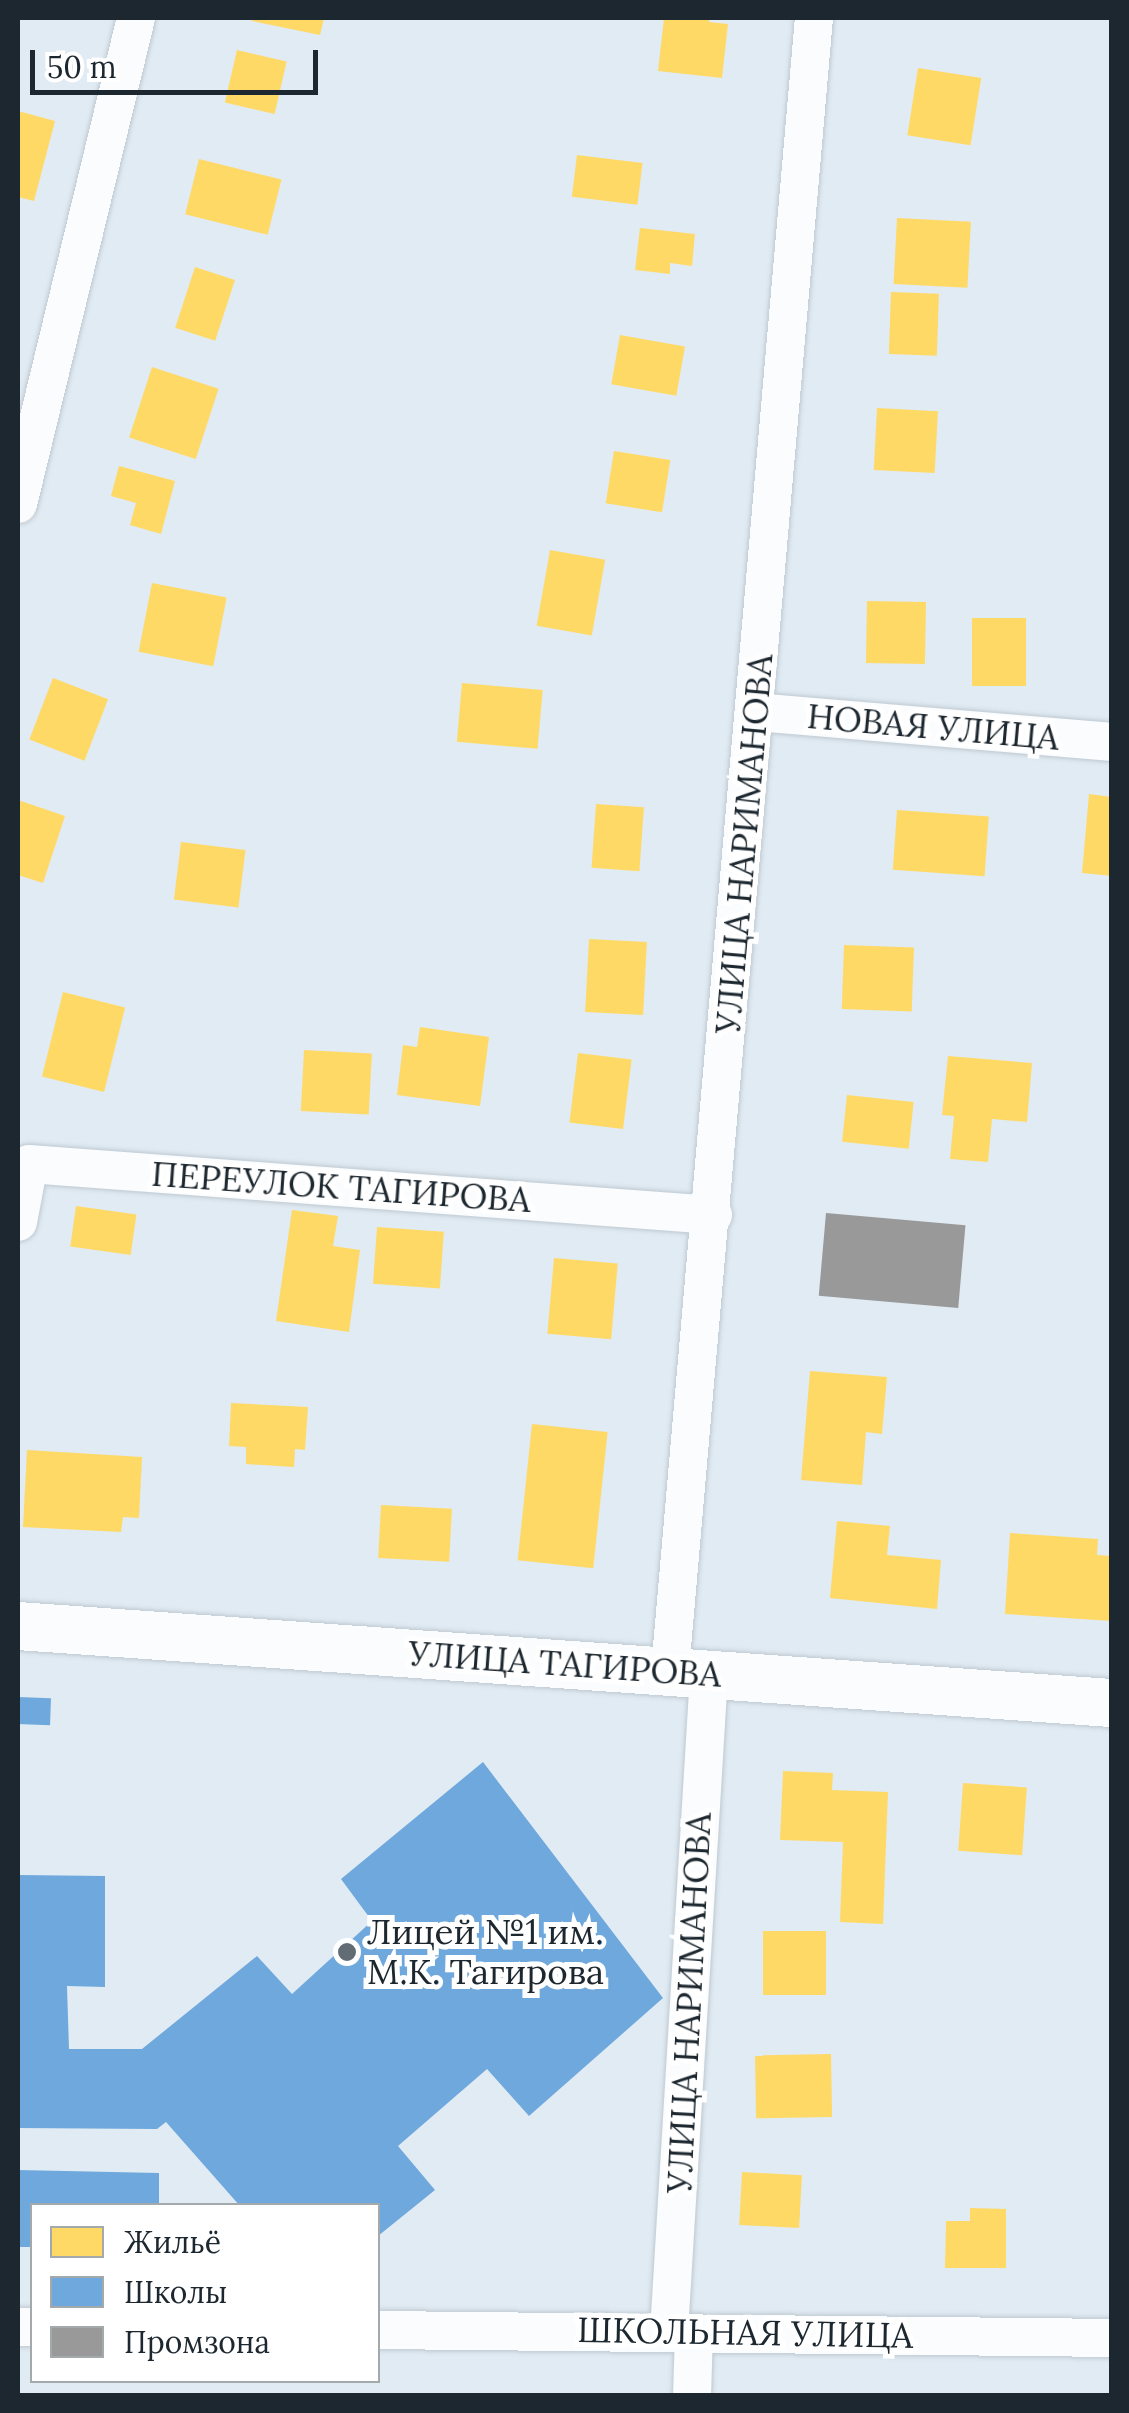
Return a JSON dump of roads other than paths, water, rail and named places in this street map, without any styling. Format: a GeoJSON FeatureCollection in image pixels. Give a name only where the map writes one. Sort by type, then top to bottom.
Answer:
{"type":"FeatureCollection","features":[{"type":"Feature","properties":{"kind":"street"},"geometry":{"type":"LineString","coordinates":[[18,504],[136,18]]}},
{"type":"Feature","properties":{"kind":"street","name":"УЛИЦА НАРИМАНОВА"},"geometry":{"type":"LineString","coordinates":[[692,2396],[682,2332],[689,1672],[712,1214],[814,18]]}},
{"type":"Feature","properties":{"kind":"street","name":"НОВАЯ УЛИЦА"},"geometry":{"type":"LineString","coordinates":[[755,712],[1112,742]]}},
{"type":"Feature","properties":{"kind":"street","name":"ПЕРЕУЛОК ТАГИРОВА"},"geometry":{"type":"LineString","coordinates":[[18,1222],[29,1164],[712,1214]]}},
{"type":"Feature","properties":{"kind":"street","name":"УЛИЦА ТАГИРОВА"},"geometry":{"type":"LineString","coordinates":[[18,1626],[1112,1704]]}},
{"type":"Feature","properties":{"kind":"street","name":"ШКОЛЬНАЯ УЛИЦА"},"geometry":{"type":"LineString","coordinates":[[380,2330],[1112,2338]]}},
{"type":"Feature","properties":{"kind":"place","name":"Лицей №1 им. М.К. Тагирова"},"geometry":{"type":"Point","coordinates":[347,1952]}}]}
